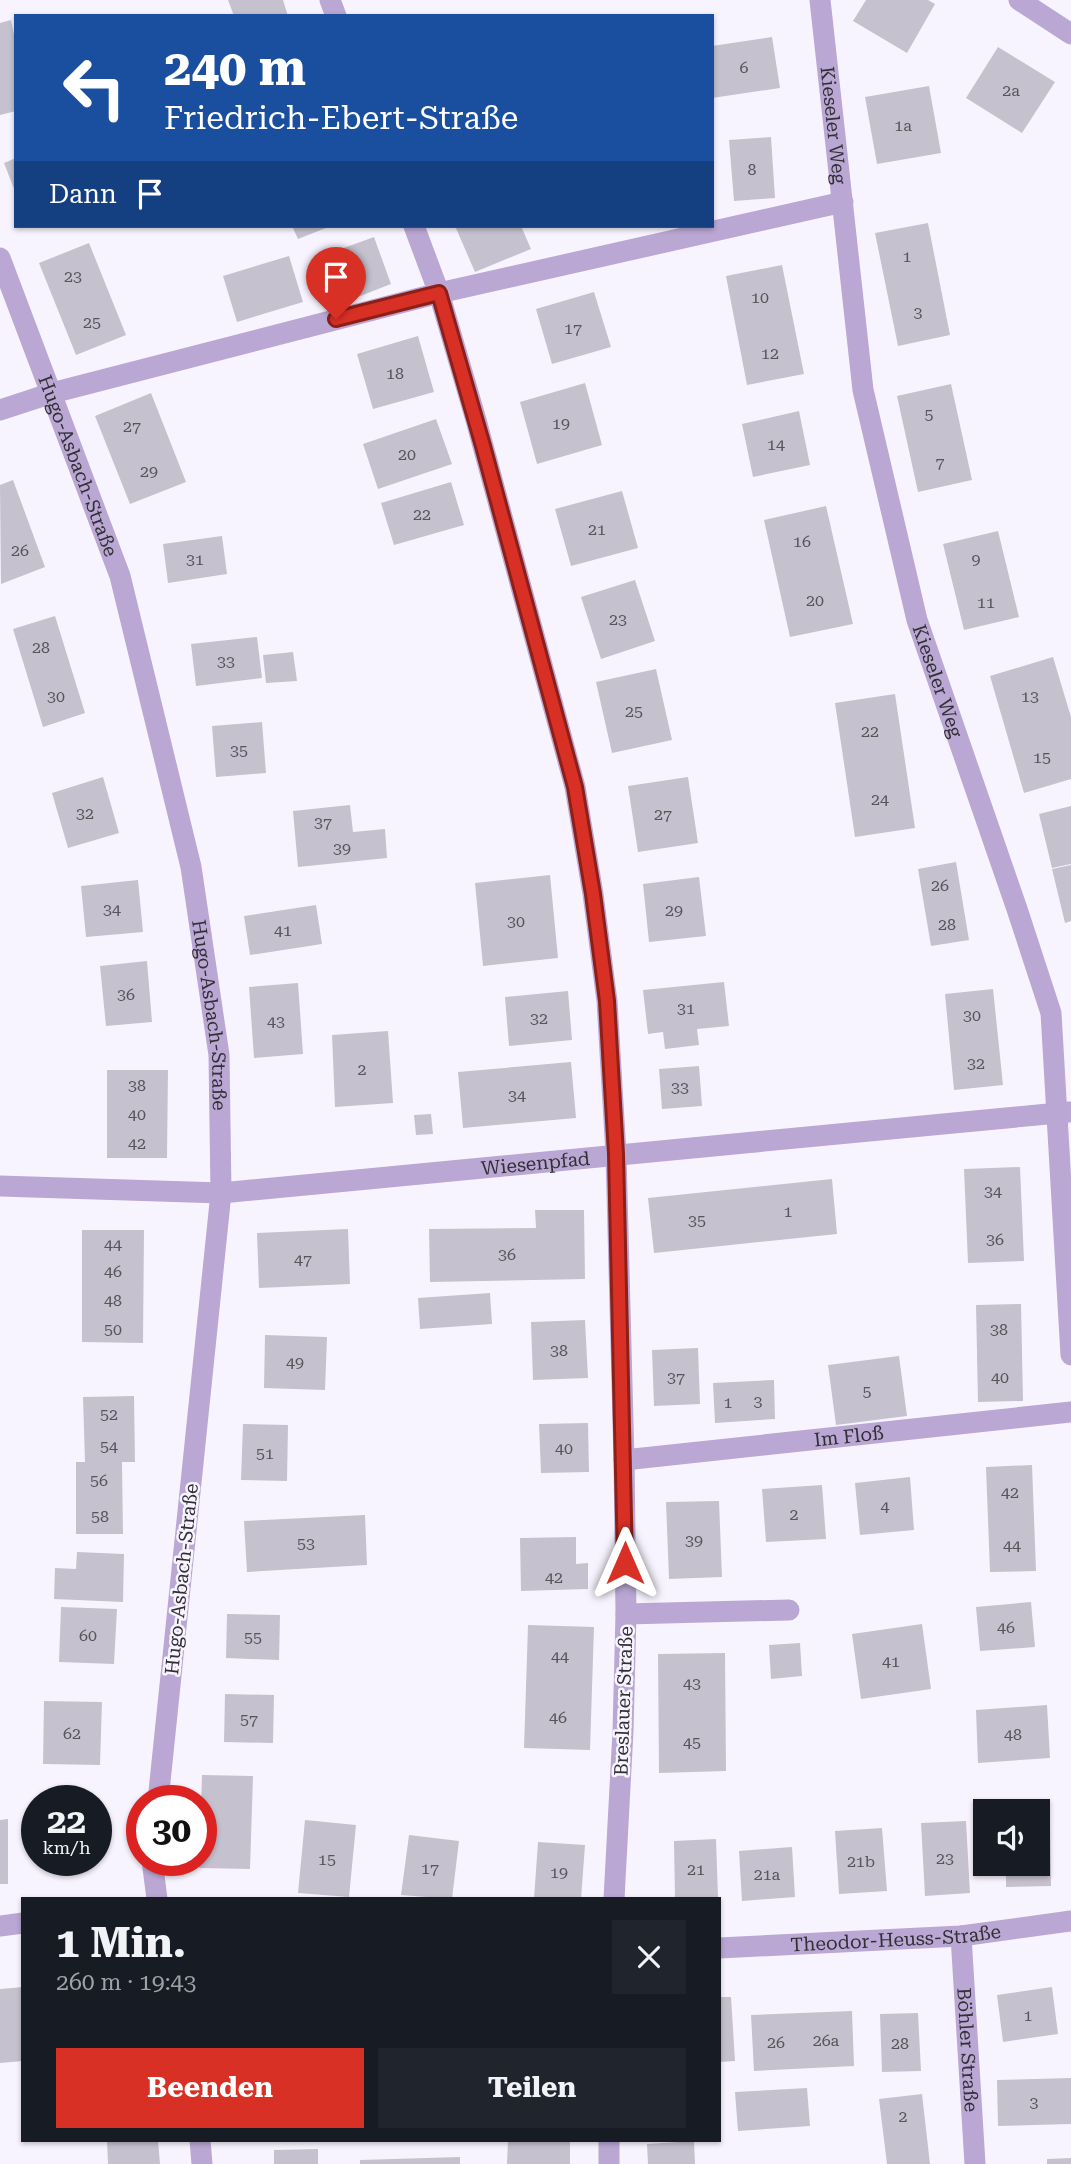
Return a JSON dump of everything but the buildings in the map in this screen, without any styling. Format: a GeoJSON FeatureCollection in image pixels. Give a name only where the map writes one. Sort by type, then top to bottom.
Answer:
{"type":"FeatureCollection","features":[{"type":"Feature","properties":{"kind":"street","name":"Kieseler Weg"},"geometry":{"type":"LineString","coordinates":[[820,0],[863,390],[913,607],[1051,1013],[1064,1113],[1071,1355]]}},
{"type":"Feature","properties":{"kind":"street"},"geometry":{"type":"LineString","coordinates":[[1028,2],[1071,34]]}},
{"type":"Feature","properties":{"kind":"street"},"geometry":{"type":"LineString","coordinates":[[0,410],[52,393],[439,293],[843,202]]}},
{"type":"Feature","properties":{"kind":"street","name":"Breslauer Straße"},"geometry":{"type":"LineString","coordinates":[[415,228],[439,293],[483,446],[575,787],[607,1001],[616,1154],[626,1614],[614,1897]]}},
{"type":"Feature","properties":{"kind":"street","name":"Hugo-Asbach-Straße"},"geometry":{"type":"LineString","coordinates":[[0,258],[120,576],[191,867],[219,1055],[221,1193],[160,1785]]}},
{"type":"Feature","properties":{"kind":"street","name":"Wiesenpfad"},"geometry":{"type":"LineString","coordinates":[[0,1186],[221,1193],[1064,1113]]}},
{"type":"Feature","properties":{"kind":"street","name":"Im Floß"},"geometry":{"type":"LineString","coordinates":[[624,1460],[1071,1412]]}},
{"type":"Feature","properties":{"kind":"street"},"geometry":{"type":"LineString","coordinates":[[626,1614],[789,1610]]}},
{"type":"Feature","properties":{"kind":"street"},"geometry":{"type":"LineString","coordinates":[[154,1876],[157,1897]]}},
{"type":"Feature","properties":{"kind":"street","name":"Theodor-Heuss-Straße"},"geometry":{"type":"LineString","coordinates":[[721,1948],[961,1936],[1071,1920]]}},
{"type":"Feature","properties":{"kind":"street"},"geometry":{"type":"LineString","coordinates":[[0,1926],[21,1923]]}},
{"type":"Feature","properties":{"kind":"street","name":"Böhler Straße"},"geometry":{"type":"LineString","coordinates":[[961,1936],[975,2164]]}},
{"type":"Feature","properties":{"kind":"street"},"geometry":{"type":"LineString","coordinates":[[200,2142],[202,2164]]}},
{"type":"Feature","properties":{"kind":"street"},"geometry":{"type":"LineString","coordinates":[[609,2142],[609,2164]]}},
{"type":"Feature","properties":{"kind":"route"},"geometry":{"type":"LineString","coordinates":[[336,319],[439,293],[575,787],[607,1001],[616,1154],[625,1563]]}}]}
